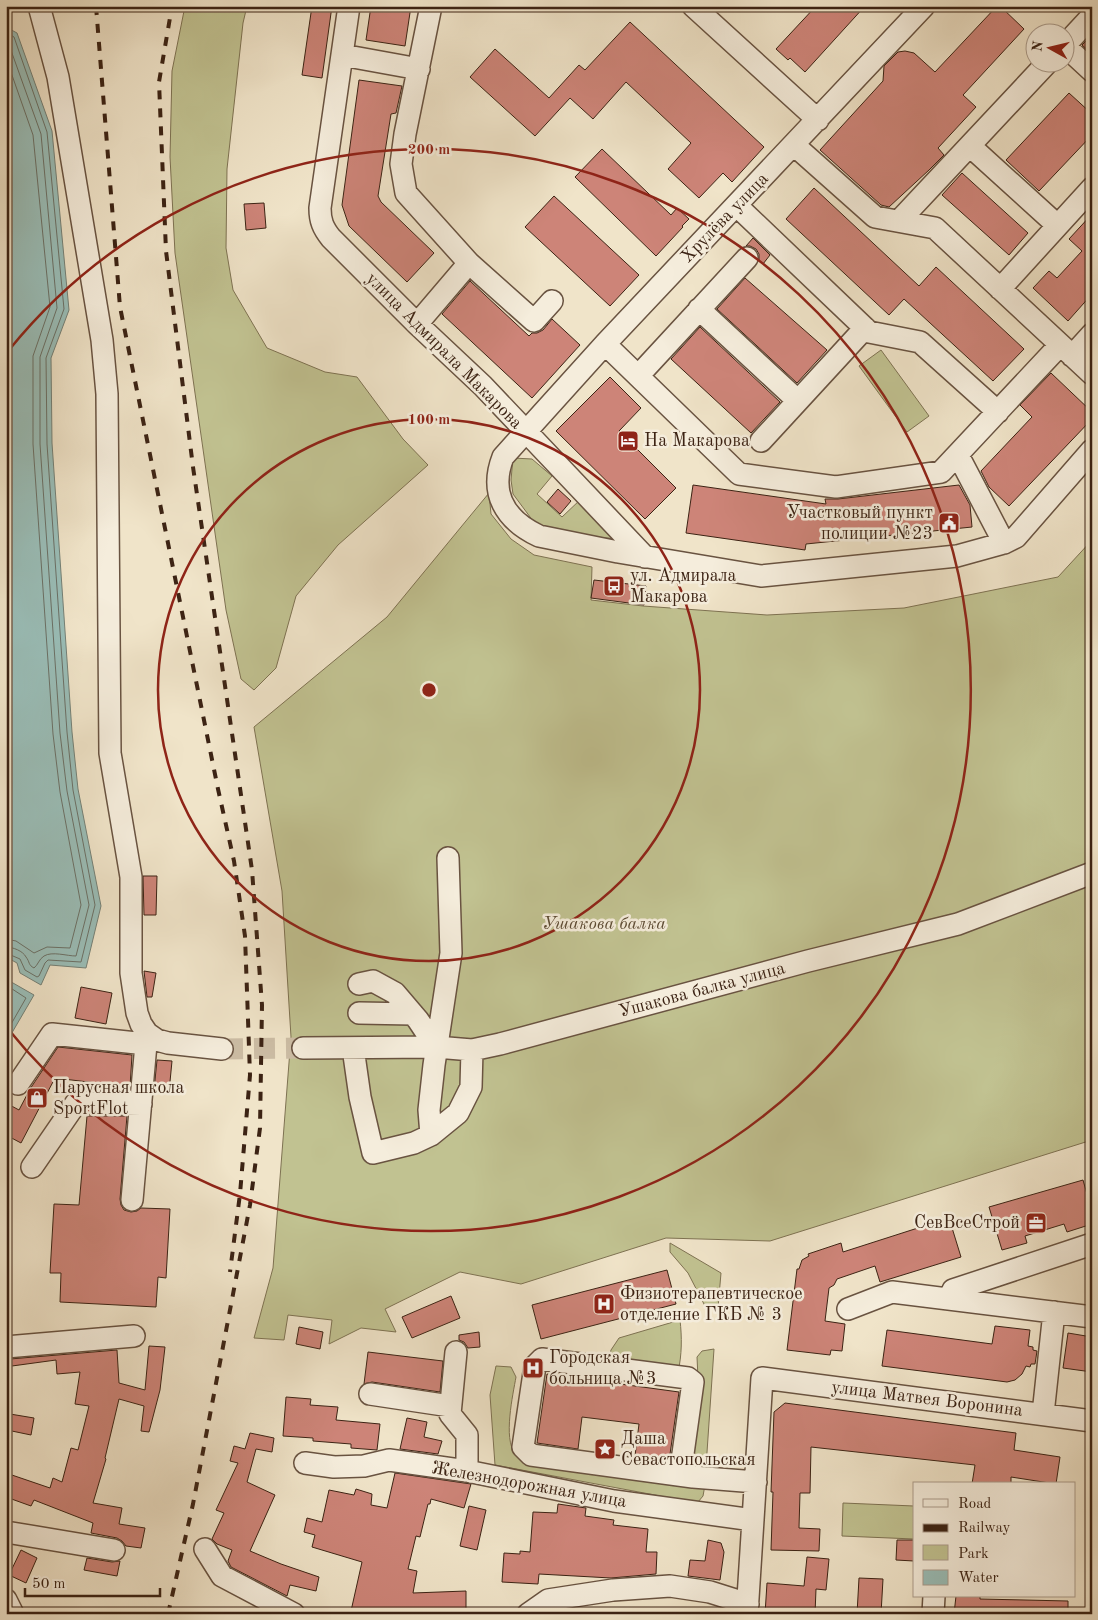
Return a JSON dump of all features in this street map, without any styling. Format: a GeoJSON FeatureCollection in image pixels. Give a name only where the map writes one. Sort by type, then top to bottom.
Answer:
{"type":"FeatureCollection","features":[{"type":"Feature","properties":{"kind":"street"},"geometry":{"type":"LineString","coordinates":[[39,6],[58,77],[102,340],[108,394],[110,753],[131,877],[131,973],[137,1013],[147,1039],[132,1200]]}},
{"type":"Feature","properties":{"kind":"street","name":"улица Адмирала Макарова"},"geometry":{"type":"LineString","coordinates":[[349,6],[320,219],[324,230],[331,238],[417,324],[483,386],[526,432],[503,457],[499,467],[497,484],[498,492],[506,509],[528,531],[539,536],[645,557],[761,576],[957,556],[1004,544],[1016,537],[1092,450]]}},
{"type":"Feature","properties":{"kind":"street"},"geometry":{"type":"LineString","coordinates":[[430,6],[401,164],[406,193],[468,263],[534,321],[552,301]]}},
{"type":"Feature","properties":{"kind":"street"},"geometry":{"type":"LineString","coordinates":[[693,6],[818,120]]}},
{"type":"Feature","properties":{"kind":"street","name":"Хрулёва улица"},"geometry":{"type":"LineString","coordinates":[[526,432],[605,344],[818,120],[914,10]]}},
{"type":"Feature","properties":{"kind":"street"},"geometry":{"type":"LineString","coordinates":[[1076,34],[1092,16]]}},
{"type":"Feature","properties":{"kind":"street"},"geometry":{"type":"LineString","coordinates":[[342,55],[419,69]]}},
{"type":"Feature","properties":{"kind":"street"},"geometry":{"type":"LineString","coordinates":[[1076,56],[1092,71]]}},
{"type":"Feature","properties":{"kind":"street"},"geometry":{"type":"LineString","coordinates":[[899,221],[1039,72]]}},
{"type":"Feature","properties":{"kind":"street"},"geometry":{"type":"LineString","coordinates":[[794,145],[875,217],[935,228],[1092,374]]}},
{"type":"Feature","properties":{"kind":"street"},"geometry":{"type":"LineString","coordinates":[[970,146],[1057,226]]}},
{"type":"Feature","properties":{"kind":"street"},"geometry":{"type":"LineString","coordinates":[[1000,289],[1092,188]]}},
{"type":"Feature","properties":{"kind":"street"},"geometry":{"type":"LineString","coordinates":[[736,206],[870,332],[920,342],[998,412]]}},
{"type":"Feature","properties":{"kind":"street"},"geometry":{"type":"LineString","coordinates":[[638,376],[746,258]]}},
{"type":"Feature","properties":{"kind":"street"},"geometry":{"type":"LineString","coordinates":[[417,324],[468,263]]}},
{"type":"Feature","properties":{"kind":"street"},"geometry":{"type":"LineString","coordinates":[[699,309],[797,400]]}},
{"type":"Feature","properties":{"kind":"street"},"geometry":{"type":"LineString","coordinates":[[761,441],[865,328]]}},
{"type":"Feature","properties":{"kind":"street"},"geometry":{"type":"LineString","coordinates":[[605,344],[739,474],[836,488],[942,472],[998,412],[1066,350],[1092,334]]}},
{"type":"Feature","properties":{"kind":"street"},"geometry":{"type":"LineString","coordinates":[[526,432],[645,557]]}},
{"type":"Feature","properties":{"kind":"street"},"geometry":{"type":"LineString","coordinates":[[958,455],[1004,544]]}},
{"type":"Feature","properties":{"kind":"street"},"geometry":{"type":"LineString","coordinates":[[431,1135],[429,1110],[436,1047],[451,953],[448,858]]}},
{"type":"Feature","properties":{"kind":"street","name":"Ушакова балка улица"},"geometry":{"type":"LineString","coordinates":[[303,1048],[436,1047],[472,1050],[808,961],[958,924],[1092,873]]}},
{"type":"Feature","properties":{"kind":"street"},"geometry":{"type":"LineString","coordinates":[[359,984],[373,981],[395,993],[436,1047]]}},
{"type":"Feature","properties":{"kind":"street"},"geometry":{"type":"LineString","coordinates":[[359,1013],[412,1014]]}},
{"type":"Feature","properties":{"kind":"street"},"geometry":{"type":"LineString","coordinates":[[18,1084],[52,1034],[147,1039],[222,1049]]}},
{"type":"Feature","properties":{"kind":"street"},"geometry":{"type":"LineString","coordinates":[[353,1048],[360,1097],[373,1154],[414,1143],[431,1135],[458,1113],[471,1087],[472,1050]]}},
{"type":"Feature","properties":{"kind":"street"},"geometry":{"type":"LineString","coordinates":[[32,1167],[76,1103],[141,1104]]}},
{"type":"Feature","properties":{"kind":"street"},"geometry":{"type":"LineString","coordinates":[[949,1299],[953,1290],[1092,1244]]}},
{"type":"Feature","properties":{"kind":"street"},"geometry":{"type":"LineString","coordinates":[[848,1309],[892,1292],[1092,1317]]}},
{"type":"Feature","properties":{"kind":"street"},"geometry":{"type":"LineString","coordinates":[[1043,1414],[1054,1312]]}},
{"type":"Feature","properties":{"kind":"street"},"geometry":{"type":"LineString","coordinates":[[6,1348],[134,1336]]}},
{"type":"Feature","properties":{"kind":"street"},"geometry":{"type":"LineString","coordinates":[[456,1352],[450,1414],[467,1435],[467,1471]]}},
{"type":"Feature","properties":{"kind":"street"},"geometry":{"type":"LineString","coordinates":[[528,1614],[548,1600],[613,1590],[670,1586],[710,1592],[748,1609],[754,1520],[756,1482],[680,1475],[532,1455],[523,1447],[535,1366],[542,1359],[688,1378],[693,1382],[680,1475]]}},
{"type":"Feature","properties":{"kind":"street","name":"улица Матвея Воронина"},"geometry":{"type":"LineString","coordinates":[[756,1482],[762,1378],[1092,1420]]}},
{"type":"Feature","properties":{"kind":"street"},"geometry":{"type":"LineString","coordinates":[[370,1394],[450,1406]]}},
{"type":"Feature","properties":{"kind":"street","name":"Железнодорожная улица"},"geometry":{"type":"LineString","coordinates":[[305,1463],[334,1467],[364,1466],[389,1460],[467,1471],[614,1501],[754,1520]]}},
{"type":"Feature","properties":{"kind":"street"},"geometry":{"type":"LineString","coordinates":[[6,1532],[114,1550]]}},
{"type":"Feature","properties":{"kind":"street"},"geometry":{"type":"LineString","coordinates":[[205,1549],[222,1576],[294,1614]]}},
{"type":"Feature","properties":{"kind":"street"},"geometry":{"type":"LineString","coordinates":[[933,1614],[934,1598]]}},
{"type":"Feature","properties":{"kind":"street"},"geometry":{"type":"LineString","coordinates":[[6,1600],[13,1614]]}},
{"type":"Feature","properties":{"kind":"green space"},"geometry":{"type":"Polygon","coordinates":[[[185,6],[247,6],[243,23],[227,169],[226,248],[233,290],[267,348],[325,372],[357,377],[403,439],[428,465],[338,545],[296,596],[276,668],[254,690],[241,679],[226,610],[175,253],[170,157],[172,71],[185,6]]]}},
{"type":"Feature","properties":{"kind":"green space"},"geometry":{"type":"Polygon","coordinates":[[[881,350],[929,416],[907,432],[859,366],[881,350]]]}},
{"type":"Feature","properties":{"kind":"green space"},"geometry":{"type":"Polygon","coordinates":[[[513,458],[532,459],[552,476],[537,494],[562,517],[581,499],[621,539],[551,534],[536,525],[513,494],[511,480],[513,458]]]}},
{"type":"Feature","properties":{"kind":"green space","name":"Ушакова балка"},"geometry":{"type":"Polygon","coordinates":[[[489,493],[491,514],[511,539],[534,555],[592,567],[591,600],[643,606],[767,615],[904,608],[1058,577],[1092,540],[1092,1140],[770,1241],[666,1238],[521,1284],[460,1272],[385,1309],[396,1332],[361,1328],[329,1344],[332,1320],[288,1315],[284,1340],[254,1338],[273,1268],[291,1037],[282,891],[254,727],[387,617],[489,493]]]}},
{"type":"Feature","properties":{"kind":"green space"},"geometry":{"type":"Polygon","coordinates":[[[670,1243],[721,1273],[718,1308],[705,1306],[688,1273],[670,1252],[670,1243]]]}},
{"type":"Feature","properties":{"kind":"green space"},"geometry":{"type":"Polygon","coordinates":[[[680,1320],[681,1346],[678,1372],[608,1362],[611,1350],[619,1338],[680,1320]]]}},
{"type":"Feature","properties":{"kind":"green space"},"geometry":{"type":"Polygon","coordinates":[[[714,1349],[706,1467],[699,1465],[693,1457],[698,1378],[697,1357],[702,1351],[714,1349]]]}},
{"type":"Feature","properties":{"kind":"green space"},"geometry":{"type":"Polygon","coordinates":[[[496,1366],[511,1367],[516,1377],[509,1427],[511,1446],[518,1456],[533,1461],[705,1485],[703,1496],[698,1502],[692,1502],[495,1465],[490,1395],[496,1366]]]}},
{"type":"Feature","properties":{"kind":"green space"},"geometry":{"type":"Polygon","coordinates":[[[843,1503],[913,1506],[913,1539],[842,1536],[843,1503]]]}},
{"type":"Feature","properties":{"kind":"water"},"geometry":{"type":"Polygon","coordinates":[[[6,27],[17,33],[52,131],[69,310],[51,358],[52,443],[72,732],[78,789],[101,906],[86,968],[50,965],[41,985],[20,973],[17,963],[6,957],[6,27]]]}},
{"type":"Feature","properties":{"kind":"water"},"geometry":{"type":"Polygon","coordinates":[[[6,979],[34,995],[6,1043],[6,979]]]}},
{"type":"Feature","properties":{"kind":"building"},"geometry":{"type":"Polygon","coordinates":[[[312,6],[332,6],[322,78],[302,75],[312,6]]]}},
{"type":"Feature","properties":{"kind":"building"},"geometry":{"type":"Polygon","coordinates":[[[371,6],[411,6],[405,46],[366,40],[371,6]]]}},
{"type":"Feature","properties":{"kind":"building"},"geometry":{"type":"Polygon","coordinates":[[[816,6],[865,6],[805,72],[790,58],[788,60],[776,49],[816,6]]]}},
{"type":"Feature","properties":{"kind":"building"},"geometry":{"type":"Polygon","coordinates":[[[997,6],[1000,6],[1024,29],[963,95],[976,107],[938,148],[944,155],[889,207],[881,205],[820,150],[883,81],[884,66],[898,52],[914,53],[935,72],[997,6]]]}},
{"type":"Feature","properties":{"kind":"building"},"geometry":{"type":"Polygon","coordinates":[[[630,22],[764,147],[732,182],[723,173],[699,198],[668,169],[691,143],[626,82],[593,119],[570,98],[535,136],[470,77],[495,49],[549,98],[579,65],[585,70],[630,22]]]}},
{"type":"Feature","properties":{"kind":"building"},"geometry":{"type":"Polygon","coordinates":[[[1092,35],[1092,54],[1082,45],[1092,35]]]}},
{"type":"Feature","properties":{"kind":"building"},"geometry":{"type":"Polygon","coordinates":[[[359,80],[402,86],[396,113],[391,114],[378,196],[381,202],[434,253],[407,282],[349,226],[342,205],[359,80]]]}},
{"type":"Feature","properties":{"kind":"building"},"geometry":{"type":"Polygon","coordinates":[[[1069,93],[1092,114],[1092,135],[1039,191],[1006,160],[1069,93]]]}},
{"type":"Feature","properties":{"kind":"building"},"geometry":{"type":"Polygon","coordinates":[[[602,149],[671,215],[677,208],[689,219],[656,256],[575,177],[602,149]]]}},
{"type":"Feature","properties":{"kind":"building"},"geometry":{"type":"Polygon","coordinates":[[[962,173],[1028,233],[1009,255],[942,195],[962,173]]]}},
{"type":"Feature","properties":{"kind":"building"},"geometry":{"type":"Polygon","coordinates":[[[814,188],[919,286],[936,267],[1024,349],[993,381],[904,299],[889,315],[786,219],[814,188]]]}},
{"type":"Feature","properties":{"kind":"building"},"geometry":{"type":"Polygon","coordinates":[[[554,196],[639,275],[610,306],[525,227],[554,196]]]}},
{"type":"Feature","properties":{"kind":"building"},"geometry":{"type":"Polygon","coordinates":[[[264,203],[266,228],[246,230],[244,204],[264,203]]]}},
{"type":"Feature","properties":{"kind":"building"},"geometry":{"type":"Polygon","coordinates":[[[1092,214],[1092,294],[1068,321],[1033,288],[1049,271],[1057,278],[1082,251],[1069,239],[1092,214]]]}},
{"type":"Feature","properties":{"kind":"building"},"geometry":{"type":"Polygon","coordinates":[[[753,238],[770,255],[763,264],[759,260],[759,254],[756,249],[746,246],[753,238]]]}},
{"type":"Feature","properties":{"kind":"building"},"geometry":{"type":"Polygon","coordinates":[[[745,278],[827,350],[797,383],[717,309],[745,278]]]}},
{"type":"Feature","properties":{"kind":"building"},"geometry":{"type":"Polygon","coordinates":[[[470,281],[529,336],[532,333],[543,330],[552,319],[580,345],[532,398],[442,314],[470,281]]]}},
{"type":"Feature","properties":{"kind":"building"},"geometry":{"type":"Polygon","coordinates":[[[700,327],[780,402],[751,433],[671,359],[700,327]]]}},
{"type":"Feature","properties":{"kind":"building"},"geometry":{"type":"Polygon","coordinates":[[[1051,373],[1092,412],[1092,419],[1009,506],[989,487],[981,471],[1032,417],[1020,405],[1051,373]]]}},
{"type":"Feature","properties":{"kind":"building"},"geometry":{"type":"Polygon","coordinates":[[[610,377],[641,408],[619,431],[676,488],[645,519],[556,431],[610,377]]]}},
{"type":"Feature","properties":{"kind":"building"},"geometry":{"type":"Polygon","coordinates":[[[693,485],[826,504],[825,499],[959,485],[970,505],[972,527],[806,544],[805,550],[686,533],[693,485]]]}},
{"type":"Feature","properties":{"kind":"building"},"geometry":{"type":"Polygon","coordinates":[[[558,489],[571,501],[560,514],[547,502],[558,489]]]}},
{"type":"Feature","properties":{"kind":"building"},"geometry":{"type":"Polygon","coordinates":[[[594,580],[646,586],[644,605],[591,598],[594,580]]]}},
{"type":"Feature","properties":{"kind":"building"},"geometry":{"type":"Polygon","coordinates":[[[143,876],[157,876],[156,915],[144,915],[143,876]]]}},
{"type":"Feature","properties":{"kind":"building"},"geometry":{"type":"Polygon","coordinates":[[[144,971],[156,973],[152,997],[147,997],[144,971]]]}},
{"type":"Feature","properties":{"kind":"building"},"geometry":{"type":"Polygon","coordinates":[[[81,987],[112,993],[106,1024],[75,1018],[81,987]]]}},
{"type":"Feature","properties":{"kind":"building"},"geometry":{"type":"Polygon","coordinates":[[[58,1047],[132,1055],[130,1087],[55,1078],[21,1143],[6,1135],[6,1103],[19,1110],[30,1089],[58,1047]]]}},
{"type":"Feature","properties":{"kind":"building"},"geometry":{"type":"Polygon","coordinates":[[[157,1060],[172,1061],[169,1092],[154,1090],[157,1060]]]}},
{"type":"Feature","properties":{"kind":"building"},"geometry":{"type":"Polygon","coordinates":[[[87,1116],[127,1116],[120,1199],[124,1210],[131,1212],[141,1208],[170,1209],[166,1278],[158,1277],[156,1307],[60,1302],[61,1273],[50,1273],[54,1204],[79,1205],[87,1116]]]}},
{"type":"Feature","properties":{"kind":"building"},"geometry":{"type":"Polygon","coordinates":[[[1083,1180],[1092,1212],[1092,1224],[1067,1232],[1064,1224],[1025,1236],[1027,1243],[1002,1250],[989,1207],[1083,1180]]]}},
{"type":"Feature","properties":{"kind":"building"},"geometry":{"type":"Polygon","coordinates":[[[949,1218],[961,1257],[880,1282],[875,1266],[837,1279],[834,1285],[829,1288],[825,1321],[845,1324],[842,1351],[831,1350],[830,1355],[787,1350],[797,1269],[799,1269],[802,1260],[809,1256],[808,1254],[841,1243],[843,1252],[949,1218]]]}},
{"type":"Feature","properties":{"kind":"building","name":"Физиотерапевтическое отделение ГКБ № 3"},"geometry":{"type":"Polygon","coordinates":[[[667,1270],[676,1304],[541,1339],[532,1305],[667,1270]]]}},
{"type":"Feature","properties":{"kind":"building"},"geometry":{"type":"Polygon","coordinates":[[[451,1296],[460,1318],[412,1338],[402,1317],[451,1296]]]}},
{"type":"Feature","properties":{"kind":"building"},"geometry":{"type":"Polygon","coordinates":[[[995,1326],[1030,1330],[1028,1346],[1033,1347],[1033,1350],[1037,1351],[1035,1364],[1031,1364],[1030,1367],[1026,1366],[1022,1374],[1015,1380],[1007,1382],[882,1366],[887,1330],[992,1344],[995,1326]]]}},
{"type":"Feature","properties":{"kind":"building"},"geometry":{"type":"Polygon","coordinates":[[[299,1327],[323,1332],[320,1349],[296,1344],[299,1327]]]}},
{"type":"Feature","properties":{"kind":"building"},"geometry":{"type":"Polygon","coordinates":[[[479,1332],[480,1347],[468,1348],[464,1342],[459,1340],[459,1335],[479,1332]]]}},
{"type":"Feature","properties":{"kind":"building"},"geometry":{"type":"Polygon","coordinates":[[[1068,1333],[1092,1337],[1092,1372],[1063,1368],[1068,1333]]]}},
{"type":"Feature","properties":{"kind":"building"},"geometry":{"type":"Polygon","coordinates":[[[149,1346],[165,1347],[160,1390],[149,1432],[141,1431],[144,1406],[119,1399],[106,1459],[93,1503],[122,1508],[119,1524],[145,1528],[141,1548],[126,1546],[117,1538],[91,1533],[93,1523],[34,1500],[31,1506],[6,1497],[6,1473],[50,1488],[53,1478],[62,1482],[71,1448],[78,1450],[89,1406],[75,1404],[80,1372],[57,1374],[56,1360],[12,1366],[10,1359],[117,1350],[119,1383],[145,1390],[149,1346]]]}},
{"type":"Feature","properties":{"kind":"building"},"geometry":{"type":"Polygon","coordinates":[[[368,1352],[443,1361],[440,1392],[372,1382],[364,1384],[368,1352]]]}},
{"type":"Feature","properties":{"kind":"building"},"geometry":{"type":"Polygon","coordinates":[[[547,1374],[679,1392],[669,1461],[635,1456],[639,1424],[582,1417],[578,1449],[537,1443],[547,1374]]]}},
{"type":"Feature","properties":{"kind":"building"},"geometry":{"type":"Polygon","coordinates":[[[286,1397],[311,1399],[310,1405],[338,1407],[336,1420],[380,1424],[377,1450],[351,1448],[351,1444],[313,1441],[313,1438],[283,1436],[286,1397]]]}},
{"type":"Feature","properties":{"kind":"building"},"geometry":{"type":"Polygon","coordinates":[[[785,1403],[1016,1433],[1014,1450],[1060,1457],[1056,1482],[1011,1477],[1011,1482],[972,1482],[975,1465],[811,1447],[810,1493],[800,1493],[799,1528],[820,1529],[819,1551],[771,1550],[774,1412],[785,1403]]]}},
{"type":"Feature","properties":{"kind":"building"},"geometry":{"type":"Polygon","coordinates":[[[10,1414],[34,1418],[31,1435],[7,1430],[10,1414]]]}},
{"type":"Feature","properties":{"kind":"building"},"geometry":{"type":"Polygon","coordinates":[[[407,1418],[427,1422],[424,1437],[442,1441],[438,1454],[400,1449],[407,1418]]]}},
{"type":"Feature","properties":{"kind":"building"},"geometry":{"type":"Polygon","coordinates":[[[250,1433],[274,1438],[272,1452],[256,1449],[247,1482],[275,1495],[250,1551],[319,1577],[316,1591],[290,1585],[287,1596],[231,1567],[228,1561],[232,1550],[217,1544],[212,1539],[224,1513],[216,1510],[238,1463],[230,1461],[234,1446],[245,1449],[250,1433]]]}},
{"type":"Feature","properties":{"kind":"building"},"geometry":{"type":"Polygon","coordinates":[[[395,1473],[471,1484],[464,1508],[431,1499],[420,1537],[416,1536],[408,1569],[417,1571],[413,1593],[466,1591],[466,1614],[363,1614],[351,1611],[362,1562],[312,1547],[315,1535],[304,1532],[307,1518],[322,1522],[329,1490],[354,1495],[356,1489],[372,1494],[371,1505],[387,1508],[395,1473]]]}},
{"type":"Feature","properties":{"kind":"building"},"geometry":{"type":"Polygon","coordinates":[[[558,1504],[586,1508],[585,1516],[614,1520],[613,1525],[648,1529],[646,1552],[657,1552],[656,1574],[611,1578],[539,1574],[538,1584],[502,1582],[504,1553],[520,1554],[520,1551],[530,1552],[533,1512],[557,1513],[558,1504]]]}},
{"type":"Feature","properties":{"kind":"building"},"geometry":{"type":"Polygon","coordinates":[[[469,1506],[486,1510],[477,1550],[460,1546],[469,1506]]]}},
{"type":"Feature","properties":{"kind":"building"},"geometry":{"type":"Polygon","coordinates":[[[708,1540],[721,1543],[724,1552],[720,1580],[688,1576],[690,1560],[705,1561],[708,1540]]]}},
{"type":"Feature","properties":{"kind":"building"},"geometry":{"type":"Polygon","coordinates":[[[897,1540],[913,1540],[913,1561],[896,1560],[897,1540]]]}},
{"type":"Feature","properties":{"kind":"building"},"geometry":{"type":"Polygon","coordinates":[[[21,1550],[37,1558],[26,1583],[9,1575],[21,1550]]]}},
{"type":"Feature","properties":{"kind":"building"},"geometry":{"type":"Polygon","coordinates":[[[807,1557],[829,1559],[826,1590],[816,1589],[815,1614],[765,1614],[767,1583],[804,1586],[807,1557]]]}},
{"type":"Feature","properties":{"kind":"building"},"geometry":{"type":"Polygon","coordinates":[[[87,1558],[112,1562],[120,1561],[117,1576],[84,1570],[87,1558]]]}},
{"type":"Feature","properties":{"kind":"building"},"geometry":{"type":"Polygon","coordinates":[[[859,1578],[883,1579],[881,1614],[857,1614],[859,1578]]]}},
{"type":"Feature","properties":{"kind":"building"},"geometry":{"type":"Polygon","coordinates":[[[956,1598],[1068,1601],[1068,1614],[954,1614],[956,1598]]]}},
{"type":"Feature","properties":{"kind":"tunnel"},"geometry":{"type":"LineString","coordinates":[[222,1049],[303,1048]]}},
{"type":"Feature","properties":{"kind":"railway"},"geometry":{"type":"LineString","coordinates":[[96,6],[120,307],[234,861],[245,936],[250,1075],[240,1194],[230,1272]]}},
{"type":"Feature","properties":{"kind":"railway"},"geometry":{"type":"LineString","coordinates":[[168,1614],[193,1504],[250,1205],[260,1128],[262,1005],[252,870],[193,467],[166,251],[159,82],[172,6]]}},
{"type":"Feature","properties":{"kind":"place","name":"На Макарова"},"geometry":{"type":"Point","coordinates":[628,441]}},
{"type":"Feature","properties":{"kind":"place","name":"Участковый пункт полиции №23"},"geometry":{"type":"Point","coordinates":[949,523]}},
{"type":"Feature","properties":{"kind":"place","name":"ул. Адмирала Макарова"},"geometry":{"type":"Point","coordinates":[614,586]}},
{"type":"Feature","properties":{"kind":"place","name":"Парусная школа SportFlot"},"geometry":{"type":"Point","coordinates":[37,1098]}},
{"type":"Feature","properties":{"kind":"place","name":"СевВсеСтрой"},"geometry":{"type":"Point","coordinates":[1036,1223]}},
{"type":"Feature","properties":{"kind":"place","name":"Физиотерапевтическое отделение ГКБ № 3"},"geometry":{"type":"Point","coordinates":[604,1304]}},
{"type":"Feature","properties":{"kind":"place","name":"Городская больница №3"},"geometry":{"type":"Point","coordinates":[533,1368]}},
{"type":"Feature","properties":{"kind":"place","name":"Даша Севастопольская"},"geometry":{"type":"Point","coordinates":[605,1449]}}]}
